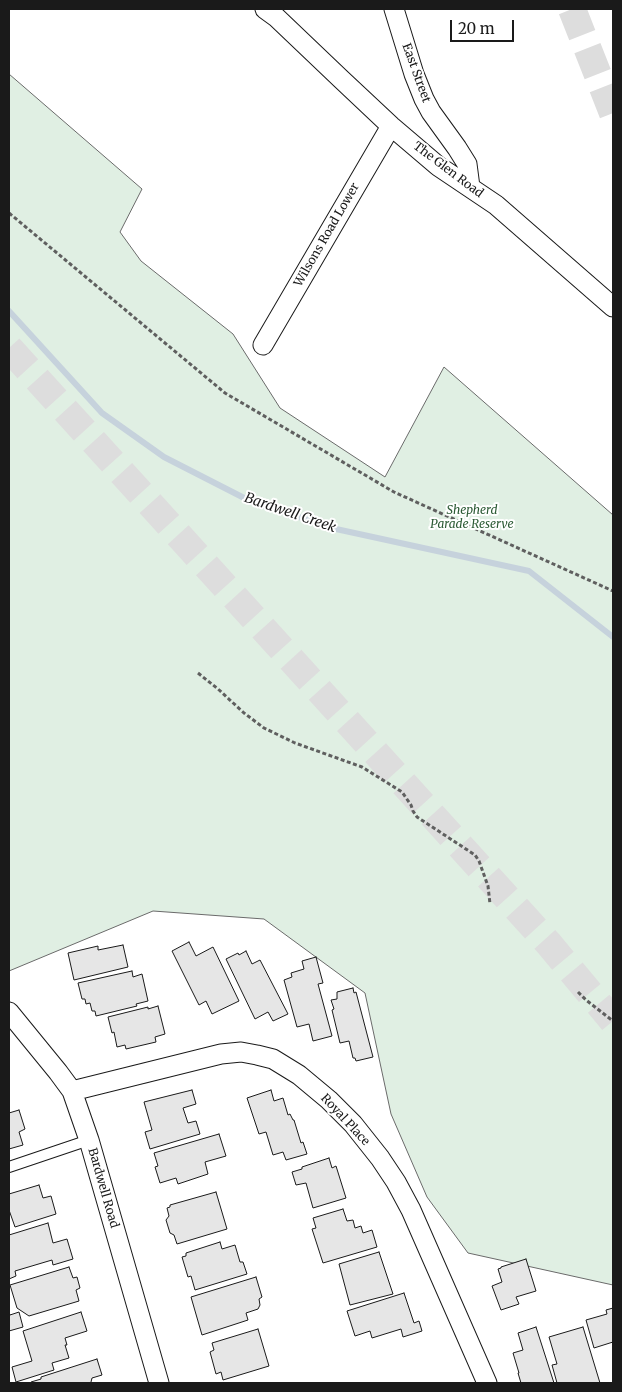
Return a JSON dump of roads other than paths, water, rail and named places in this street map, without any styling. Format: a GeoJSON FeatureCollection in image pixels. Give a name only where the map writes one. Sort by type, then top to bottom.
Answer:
{"type":"FeatureCollection","features":[{"type":"Feature","properties":{"kind":"street","name":"The Glen Road"},"geometry":{"type":"LineString","coordinates":[[265,9],[276,17],[391,126],[438,166],[496,205],[613,307]]}},
{"type":"Feature","properties":{"kind":"street","name":"East Street"},"geometry":{"type":"LineString","coordinates":[[394,9],[414,74],[424,99],[467,164],[470,187]]}},
{"type":"Feature","properties":{"kind":"street","name":"Wilsons Road Lower"},"geometry":{"type":"LineString","coordinates":[[263,345],[391,126]]}},
{"type":"Feature","properties":{"kind":"street","name":"Bardwell Road"},"geometry":{"type":"LineString","coordinates":[[9,1012],[72,1091],[90,1140],[159,1383]]}},
{"type":"Feature","properties":{"kind":"street","name":"Royal Place"},"geometry":{"type":"LineString","coordinates":[[72,1091],[220,1054],[241,1052],[273,1059],[299,1075],[354,1124],[396,1182],[411,1210],[487,1383]]}},
{"type":"Feature","properties":{"kind":"lane"},"geometry":{"type":"LineString","coordinates":[[9,1167],[90,1140]]}},
{"type":"Feature","properties":{"kind":"waterway","name":"Bardwell Creek"},"geometry":{"type":"LineString","coordinates":[[9,311],[102,413],[164,457],[252,502],[336,529],[529,571],[613,637]]}},
{"type":"Feature","properties":{"kind":"tunnel"},"geometry":{"type":"LineString","coordinates":[[572,9],[613,113]]}},
{"type":"Feature","properties":{"kind":"tunnel"},"geometry":{"type":"LineString","coordinates":[[9,348],[549,944],[613,1021]]}},
{"type":"Feature","properties":{"kind":"park label","name":"Shepherd Parade Reserve"},"geometry":{"type":"Point","coordinates":[472,518]}}]}
